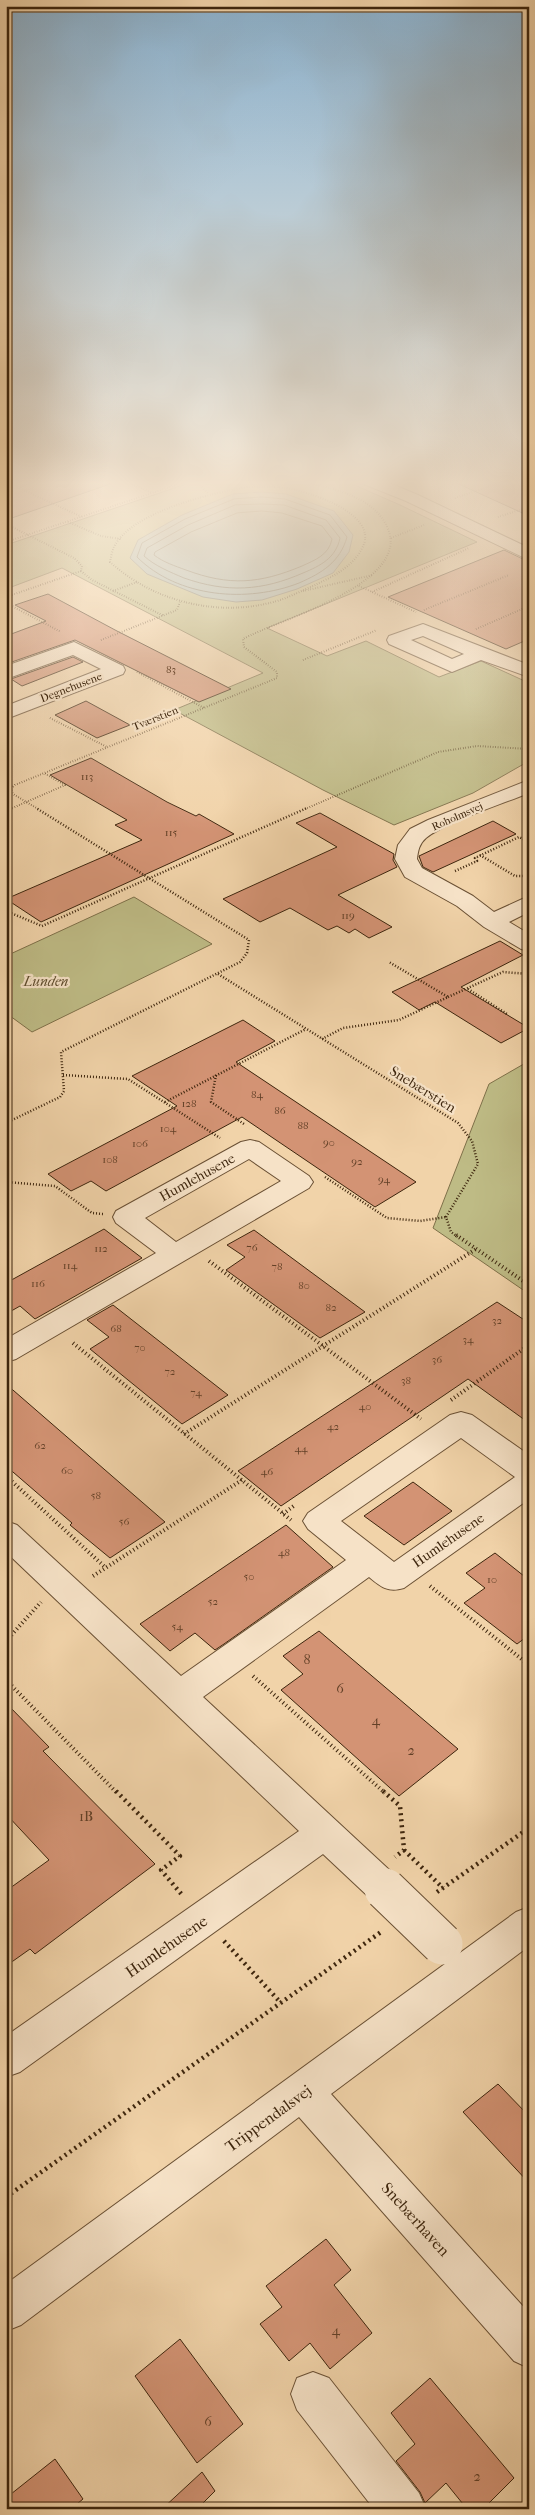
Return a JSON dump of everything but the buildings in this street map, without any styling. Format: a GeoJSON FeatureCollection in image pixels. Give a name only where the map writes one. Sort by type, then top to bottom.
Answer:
{"type":"FeatureCollection","features":[{"type":"Feature","properties":{"kind":"street"},"geometry":{"type":"LineString","coordinates":[[6,673],[74,648],[77,650]]}},
{"type":"Feature","properties":{"kind":"street","name":"Degnehusene"},"geometry":{"type":"LineString","coordinates":[[6,713],[116,670],[77,650]]}},
{"type":"Feature","properties":{"kind":"street"},"geometry":{"type":"LineString","coordinates":[[480,654],[529,671]]}},
{"type":"Feature","properties":{"kind":"street","name":"Degnehusene"},"geometry":{"type":"LineString","coordinates":[[6,694],[26,705]]}},
{"type":"Feature","properties":{"kind":"street","name":"Roholmsvej"},"geometry":{"type":"LineString","coordinates":[[529,786],[436,824],[418,834],[409,845],[406,859],[413,872],[465,901],[487,918],[529,944]]}},
{"type":"Feature","properties":{"kind":"street"},"geometry":{"type":"LineString","coordinates":[[487,918],[529,903]]}},
{"type":"Feature","properties":{"kind":"street","name":"Humlehusene"},"geometry":{"type":"LineString","coordinates":[[6,1352],[300,1182],[250,1148],[239,1136],[126,1217]]}},
{"type":"Feature","properties":{"kind":"street"},"geometry":{"type":"LineString","coordinates":[[126,1217],[182,1250]]}},
{"type":"Feature","properties":{"kind":"street"},"geometry":{"type":"LineString","coordinates":[[319,1521],[452,1429],[529,1471]]}},
{"type":"Feature","properties":{"kind":"street","name":"Humlehusene"},"geometry":{"type":"LineString","coordinates":[[319,1521],[393,1579],[529,1483]]}},
{"type":"Feature","properties":{"kind":"street"},"geometry":{"type":"LineString","coordinates":[[6,1533],[326,1832],[454,1956]]}},
{"type":"Feature","properties":{"kind":"street"},"geometry":{"type":"LineString","coordinates":[[180,1695],[368,1561]]}},
{"type":"Feature","properties":{"kind":"street","name":"Humlehusene"},"geometry":{"type":"LineString","coordinates":[[6,2059],[326,1832]]}},
{"type":"Feature","properties":{"kind":"street","name":"Trippendalsvej"},"geometry":{"type":"LineString","coordinates":[[6,2310],[303,2092],[454,1956],[529,1924]]}},
{"type":"Feature","properties":{"kind":"street","name":"Snebærhaven"},"geometry":{"type":"LineString","coordinates":[[303,2092],[529,2346]]}},
{"type":"Feature","properties":{"kind":"street"},"geometry":{"type":"LineString","coordinates":[[313,2394],[403,2509]]}},
{"type":"Feature","properties":{"kind":"path"},"geometry":{"type":"LineString","coordinates":[[126,597],[164,616]]}},
{"type":"Feature","properties":{"kind":"path"},"geometry":{"type":"LineString","coordinates":[[170,597],[180,602],[230,605],[268,603],[283,597]]}},
{"type":"Feature","properties":{"kind":"path","name":"Tværstien"},"geometry":{"type":"LineString","coordinates":[[13,787],[277,678],[277,672],[244,647],[242,639],[334,597]]}},
{"type":"Feature","properties":{"kind":"path"},"geometry":{"type":"LineString","coordinates":[[77,650],[177,610],[180,602]]}},
{"type":"Feature","properties":{"kind":"path"},"geometry":{"type":"LineString","coordinates":[[474,630],[529,606]]}},
{"type":"Feature","properties":{"kind":"path"},"geometry":{"type":"LineString","coordinates":[[26,705],[107,747]]}},
{"type":"Feature","properties":{"kind":"path"},"geometry":{"type":"LineString","coordinates":[[6,911],[42,926],[426,756],[469,744],[499,744],[529,749]]}},
{"type":"Feature","properties":{"kind":"path"},"geometry":{"type":"LineString","coordinates":[[6,811],[65,785],[44,773]]}},
{"type":"Feature","properties":{"kind":"path"},"geometry":{"type":"LineString","coordinates":[[6,782],[13,787],[11,789],[13,794],[249,940],[247,953],[240,962],[61,1052],[64,1091],[60,1097],[6,1123]]}},
{"type":"Feature","properties":{"kind":"path"},"geometry":{"type":"LineString","coordinates":[[430,882],[477,861],[475,858],[519,837],[529,842]]}},
{"type":"Feature","properties":{"kind":"path"},"geometry":{"type":"LineString","coordinates":[[480,856],[515,876],[529,874]]}},
{"type":"Feature","properties":{"kind":"path"},"geometry":{"type":"LineString","coordinates":[[525,876],[529,880]]}},
{"type":"Feature","properties":{"kind":"path"},"geometry":{"type":"LineString","coordinates":[[389,962],[448,997]]}},
{"type":"Feature","properties":{"kind":"path"},"geometry":{"type":"LineString","coordinates":[[322,1038],[343,1028],[399,1020],[503,972],[520,975],[529,974]]}},
{"type":"Feature","properties":{"kind":"path","name":"Snebærstien"},"geometry":{"type":"LineString","coordinates":[[217,973],[458,1123],[472,1141],[478,1164],[446,1217]]}},
{"type":"Feature","properties":{"kind":"path"},"geometry":{"type":"LineString","coordinates":[[467,988],[507,1014]]}},
{"type":"Feature","properties":{"kind":"path"},"geometry":{"type":"LineString","coordinates":[[164,1102],[306,1029]]}},
{"type":"Feature","properties":{"kind":"path"},"geometry":{"type":"LineString","coordinates":[[63,1075],[128,1079],[220,1137],[239,1136]]}},
{"type":"Feature","properties":{"kind":"path"},"geometry":{"type":"LineString","coordinates":[[216,1075],[211,1102],[244,1124]]}},
{"type":"Feature","properties":{"kind":"path"},"geometry":{"type":"LineString","coordinates":[[239,1136],[244,1124]]}},
{"type":"Feature","properties":{"kind":"path"},"geometry":{"type":"LineString","coordinates":[[239,1136],[244,1124]]}},
{"type":"Feature","properties":{"kind":"path"},"geometry":{"type":"LineString","coordinates":[[220,1137],[239,1136]]}},
{"type":"Feature","properties":{"kind":"path"},"geometry":{"type":"LineString","coordinates":[[323,1176],[387,1218],[420,1221],[446,1217],[451,1232],[529,1285]]}},
{"type":"Feature","properties":{"kind":"path"},"geometry":{"type":"LineString","coordinates":[[6,1182],[55,1186],[92,1213],[126,1217]]}},
{"type":"Feature","properties":{"kind":"path"},"geometry":{"type":"LineString","coordinates":[[184,1434],[476,1249]]}},
{"type":"Feature","properties":{"kind":"path"},"geometry":{"type":"LineString","coordinates":[[182,1250],[324,1346],[452,1429]]}},
{"type":"Feature","properties":{"kind":"path"},"geometry":{"type":"LineString","coordinates":[[52,1325],[291,1521],[319,1521]]}},
{"type":"Feature","properties":{"kind":"path"},"geometry":{"type":"LineString","coordinates":[[452,1429],[451,1398],[529,1345]]}},
{"type":"Feature","properties":{"kind":"path"},"geometry":{"type":"LineString","coordinates":[[6,1476],[106,1568]]}},
{"type":"Feature","properties":{"kind":"path"},"geometry":{"type":"LineString","coordinates":[[6,1641],[48,1594],[66,1589],[106,1568],[242,1480]]}},
{"type":"Feature","properties":{"kind":"path"},"geometry":{"type":"LineString","coordinates":[[408,1568],[529,1665]]}},
{"type":"Feature","properties":{"kind":"path"},"geometry":{"type":"LineString","coordinates":[[232,1658],[400,1806],[404,1850],[443,1888]]}},
{"type":"Feature","properties":{"kind":"path"},"geometry":{"type":"LineString","coordinates":[[6,1680],[180,1856],[161,1870],[203,1920],[281,2003]]}},
{"type":"Feature","properties":{"kind":"path"},"geometry":{"type":"LineString","coordinates":[[436,1894],[529,1828]]}},
{"type":"Feature","properties":{"kind":"path"},"geometry":{"type":"LineString","coordinates":[[378,1882],[404,1850]]}},
{"type":"Feature","properties":{"kind":"path"},"geometry":{"type":"LineString","coordinates":[[6,2197],[387,1928]]}},
{"type":"Feature","properties":{"kind":"green space"},"geometry":{"type":"Polygon","coordinates":[[[118,597],[342,597],[267,628],[327,656],[366,641],[439,677],[481,661],[529,683],[529,761],[473,793],[394,825],[323,790],[174,710],[263,673],[118,597]]]}},
{"type":"Feature","properties":{"kind":"green space","name":"Lunden"},"geometry":{"type":"Polygon","coordinates":[[[134,897],[212,944],[32,1032],[6,1013],[6,956],[134,897]]]}},
{"type":"Feature","properties":{"kind":"green space"},"geometry":{"type":"Polygon","coordinates":[[[529,1061],[529,1294],[433,1228],[489,1084],[529,1061]]]}},
{"type":"Feature","properties":{"kind":"water"},"geometry":{"type":"Polygon","coordinates":[[[205,597],[270,597],[262,600],[236,602],[205,597]]]}}]}
